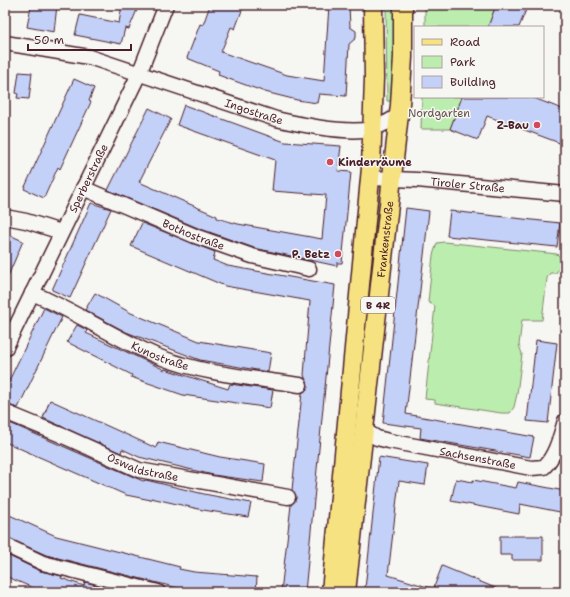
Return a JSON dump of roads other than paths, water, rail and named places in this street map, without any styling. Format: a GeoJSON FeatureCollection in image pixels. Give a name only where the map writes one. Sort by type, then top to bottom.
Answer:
{"type":"FeatureCollection","features":[{"type":"Feature","properties":{"kind":"main road","name":"Frankenstraße"},"geometry":{"type":"LineString","coordinates":[[331,592],[370,178],[374,78],[373,5]]}},
{"type":"Feature","properties":{"kind":"main road","name":"Frankenstraße"},"geometry":{"type":"LineString","coordinates":[[346,592],[399,116],[403,57],[403,5]]}},
{"type":"Feature","properties":{"kind":"street","name":"Sperberstraße"},"geometry":{"type":"LineString","coordinates":[[5,349],[139,74],[166,5]]}},
{"type":"Feature","properties":{"kind":"street","name":"Ingostraße"},"geometry":{"type":"LineString","coordinates":[[5,43],[89,57],[276,119],[329,128],[372,128]]}},
{"type":"Feature","properties":{"kind":"street"},"geometry":{"type":"LineString","coordinates":[[372,128],[399,116]]}},
{"type":"Feature","properties":{"kind":"street","name":"Tiroler Straße"},"geometry":{"type":"LineString","coordinates":[[370,178],[565,194]]}},
{"type":"Feature","properties":{"kind":"street","name":"Bothostraße"},"geometry":{"type":"LineString","coordinates":[[83,188],[195,236],[252,256],[309,269]]}},
{"type":"Feature","properties":{"kind":"street"},"geometry":{"type":"LineString","coordinates":[[5,217],[26,221],[61,232]]}},
{"type":"Feature","properties":{"kind":"street","name":"Kunostraße"},"geometry":{"type":"LineString","coordinates":[[32,293],[60,305],[157,356],[204,371],[300,384]]}},
{"type":"Feature","properties":{"kind":"street","name":"Oswaldstraße"},"geometry":{"type":"LineString","coordinates":[[5,412],[61,434],[139,470],[288,497]]}},
{"type":"Feature","properties":{"kind":"street","name":"Sachsenstraße"},"geometry":{"type":"LineString","coordinates":[[364,430],[377,438],[389,441],[531,468],[544,467],[550,462],[565,421]]}},
{"type":"Feature","properties":{"kind":"street"},"geometry":{"type":"LineString","coordinates":[[5,545],[43,563],[158,592]]}},
{"type":"Feature","properties":{"kind":"place","name":"Z-Bau"},"geometry":{"type":"Point","coordinates":[537,125]}},
{"type":"Feature","properties":{"kind":"place","name":"Kinderräume"},"geometry":{"type":"Point","coordinates":[330,162]}},
{"type":"Feature","properties":{"kind":"place","name":"P. Betz"},"geometry":{"type":"Point","coordinates":[338,254]}},
{"type":"Feature","properties":{"kind":"park label","name":"Nordgarten"},"geometry":{"type":"Point","coordinates":[439,113]}}]}
